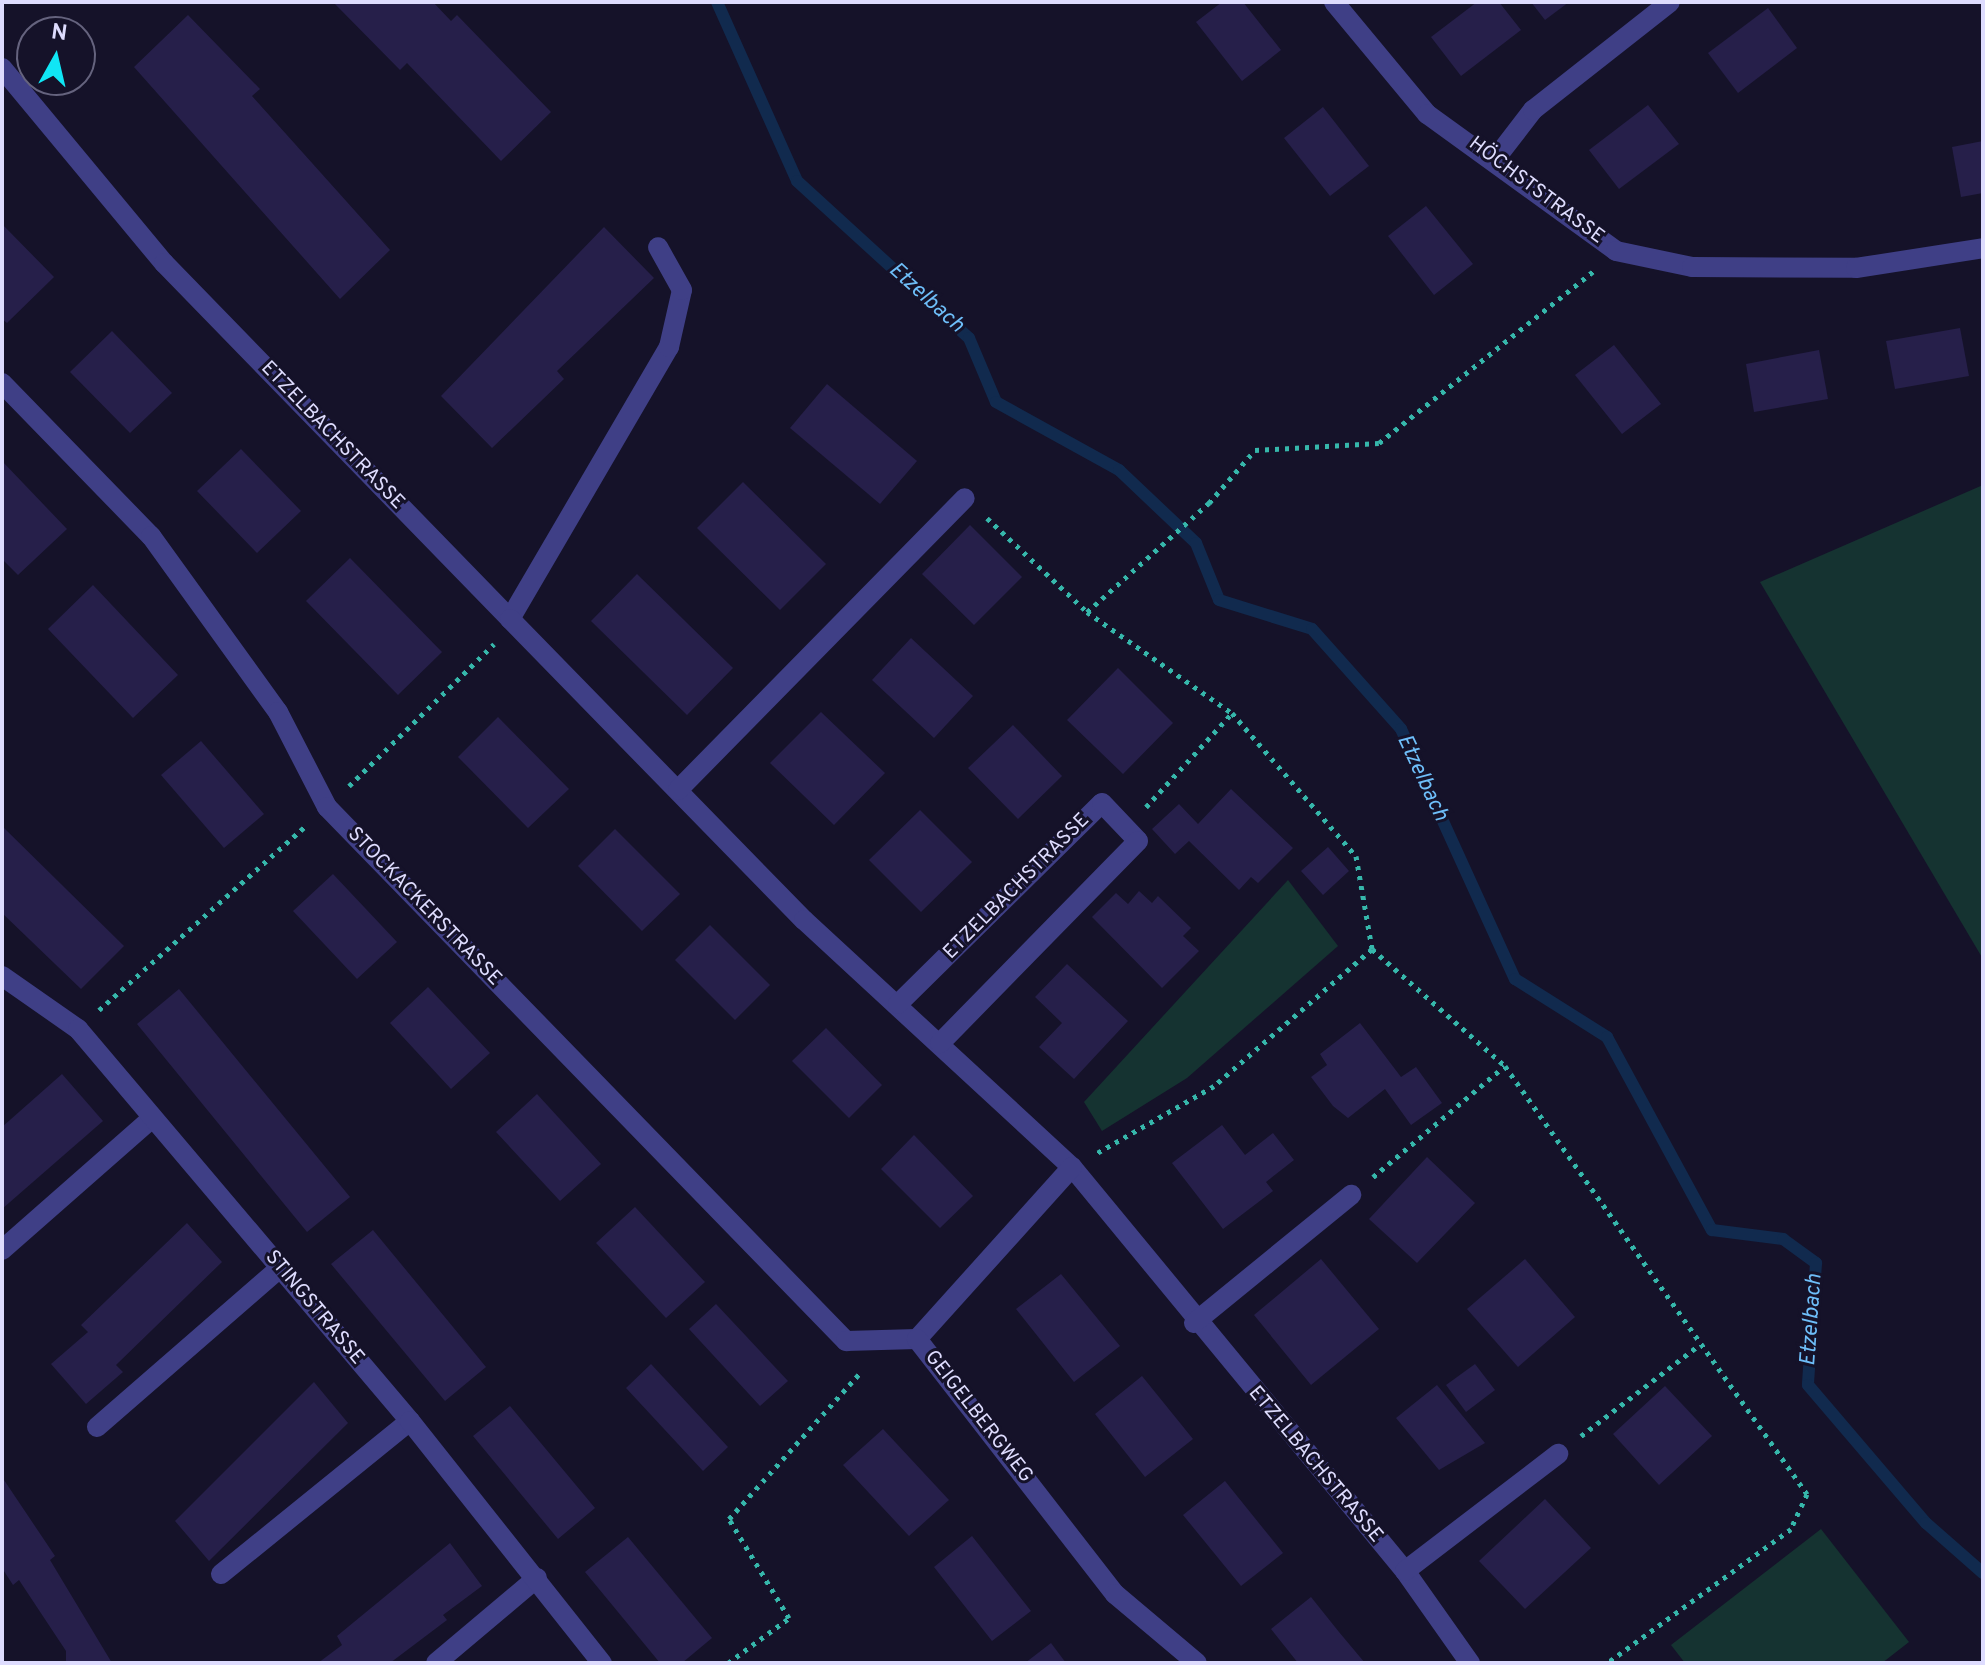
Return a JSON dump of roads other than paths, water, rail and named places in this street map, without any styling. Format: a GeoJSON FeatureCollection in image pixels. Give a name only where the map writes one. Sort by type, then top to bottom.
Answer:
{"type":"FeatureCollection","features":[{"type":"Feature","properties":{"kind":"street","name":"HÖCHSTSTRASSE"},"geometry":{"type":"LineString","coordinates":[[1334,2],[1427,114],[1496,158],[1616,251],[1692,267],[1856,268],[1983,248]]}},
{"type":"Feature","properties":{"kind":"street"},"geometry":{"type":"LineString","coordinates":[[1496,158],[1533,110],[1670,2]]}},
{"type":"Feature","properties":{"kind":"street","name":"ETZELBACHSTRASSE"},"geometry":{"type":"LineString","coordinates":[[2,68],[164,263],[512,622],[678,790],[898,1004],[1072,1167],[1194,1323],[1405,1571],[1462,1659]]}},
{"type":"Feature","properties":{"kind":"street"},"geometry":{"type":"LineString","coordinates":[[512,622],[669,347],[682,290],[658,247]]}},
{"type":"Feature","properties":{"kind":"street","name":"STOCKACKERSTRASSE"},"geometry":{"type":"LineString","coordinates":[[2,383],[151,536],[278,712],[327,807],[846,1341],[917,1339]]}},
{"type":"Feature","properties":{"kind":"street"},"geometry":{"type":"LineString","coordinates":[[678,790],[965,498]]}},
{"type":"Feature","properties":{"kind":"street","name":"ETZELBACHSTRASSE"},"geometry":{"type":"LineString","coordinates":[[898,1004],[1102,803],[1138,841],[940,1043]]}},
{"type":"Feature","properties":{"kind":"street","name":"STINGSTRASSE"},"geometry":{"type":"LineString","coordinates":[[2,976],[78,1029],[410,1421],[602,1663]]}},
{"type":"Feature","properties":{"kind":"street"},"geometry":{"type":"LineString","coordinates":[[2,1250],[152,1118]]}},
{"type":"Feature","properties":{"kind":"street","name":"GEIGELBERGWEG"},"geometry":{"type":"LineString","coordinates":[[1072,1167],[917,1339],[1115,1594],[1197,1663]]}},
{"type":"Feature","properties":{"kind":"street"},"geometry":{"type":"LineString","coordinates":[[1194,1323],[1351,1195]]}},
{"type":"Feature","properties":{"kind":"street"},"geometry":{"type":"LineString","coordinates":[[97,1427],[280,1268]]}},
{"type":"Feature","properties":{"kind":"street"},"geometry":{"type":"LineString","coordinates":[[221,1574],[410,1421]]}},
{"type":"Feature","properties":{"kind":"street"},"geometry":{"type":"LineString","coordinates":[[1405,1571],[1558,1454]]}},
{"type":"Feature","properties":{"kind":"street"},"geometry":{"type":"LineString","coordinates":[[436,1663],[537,1578]]}},
{"type":"Feature","properties":{"kind":"waterway","name":"Etzelbach"},"geometry":{"type":"LineString","coordinates":[[717,2],[797,181],[969,338],[996,402],[1119,470],[1196,543],[1219,600],[1312,629],[1401,729],[1515,979],[1607,1037],[1712,1230],[1783,1239],[1816,1263],[1808,1385],[1926,1523],[1983,1573]]}}]}
